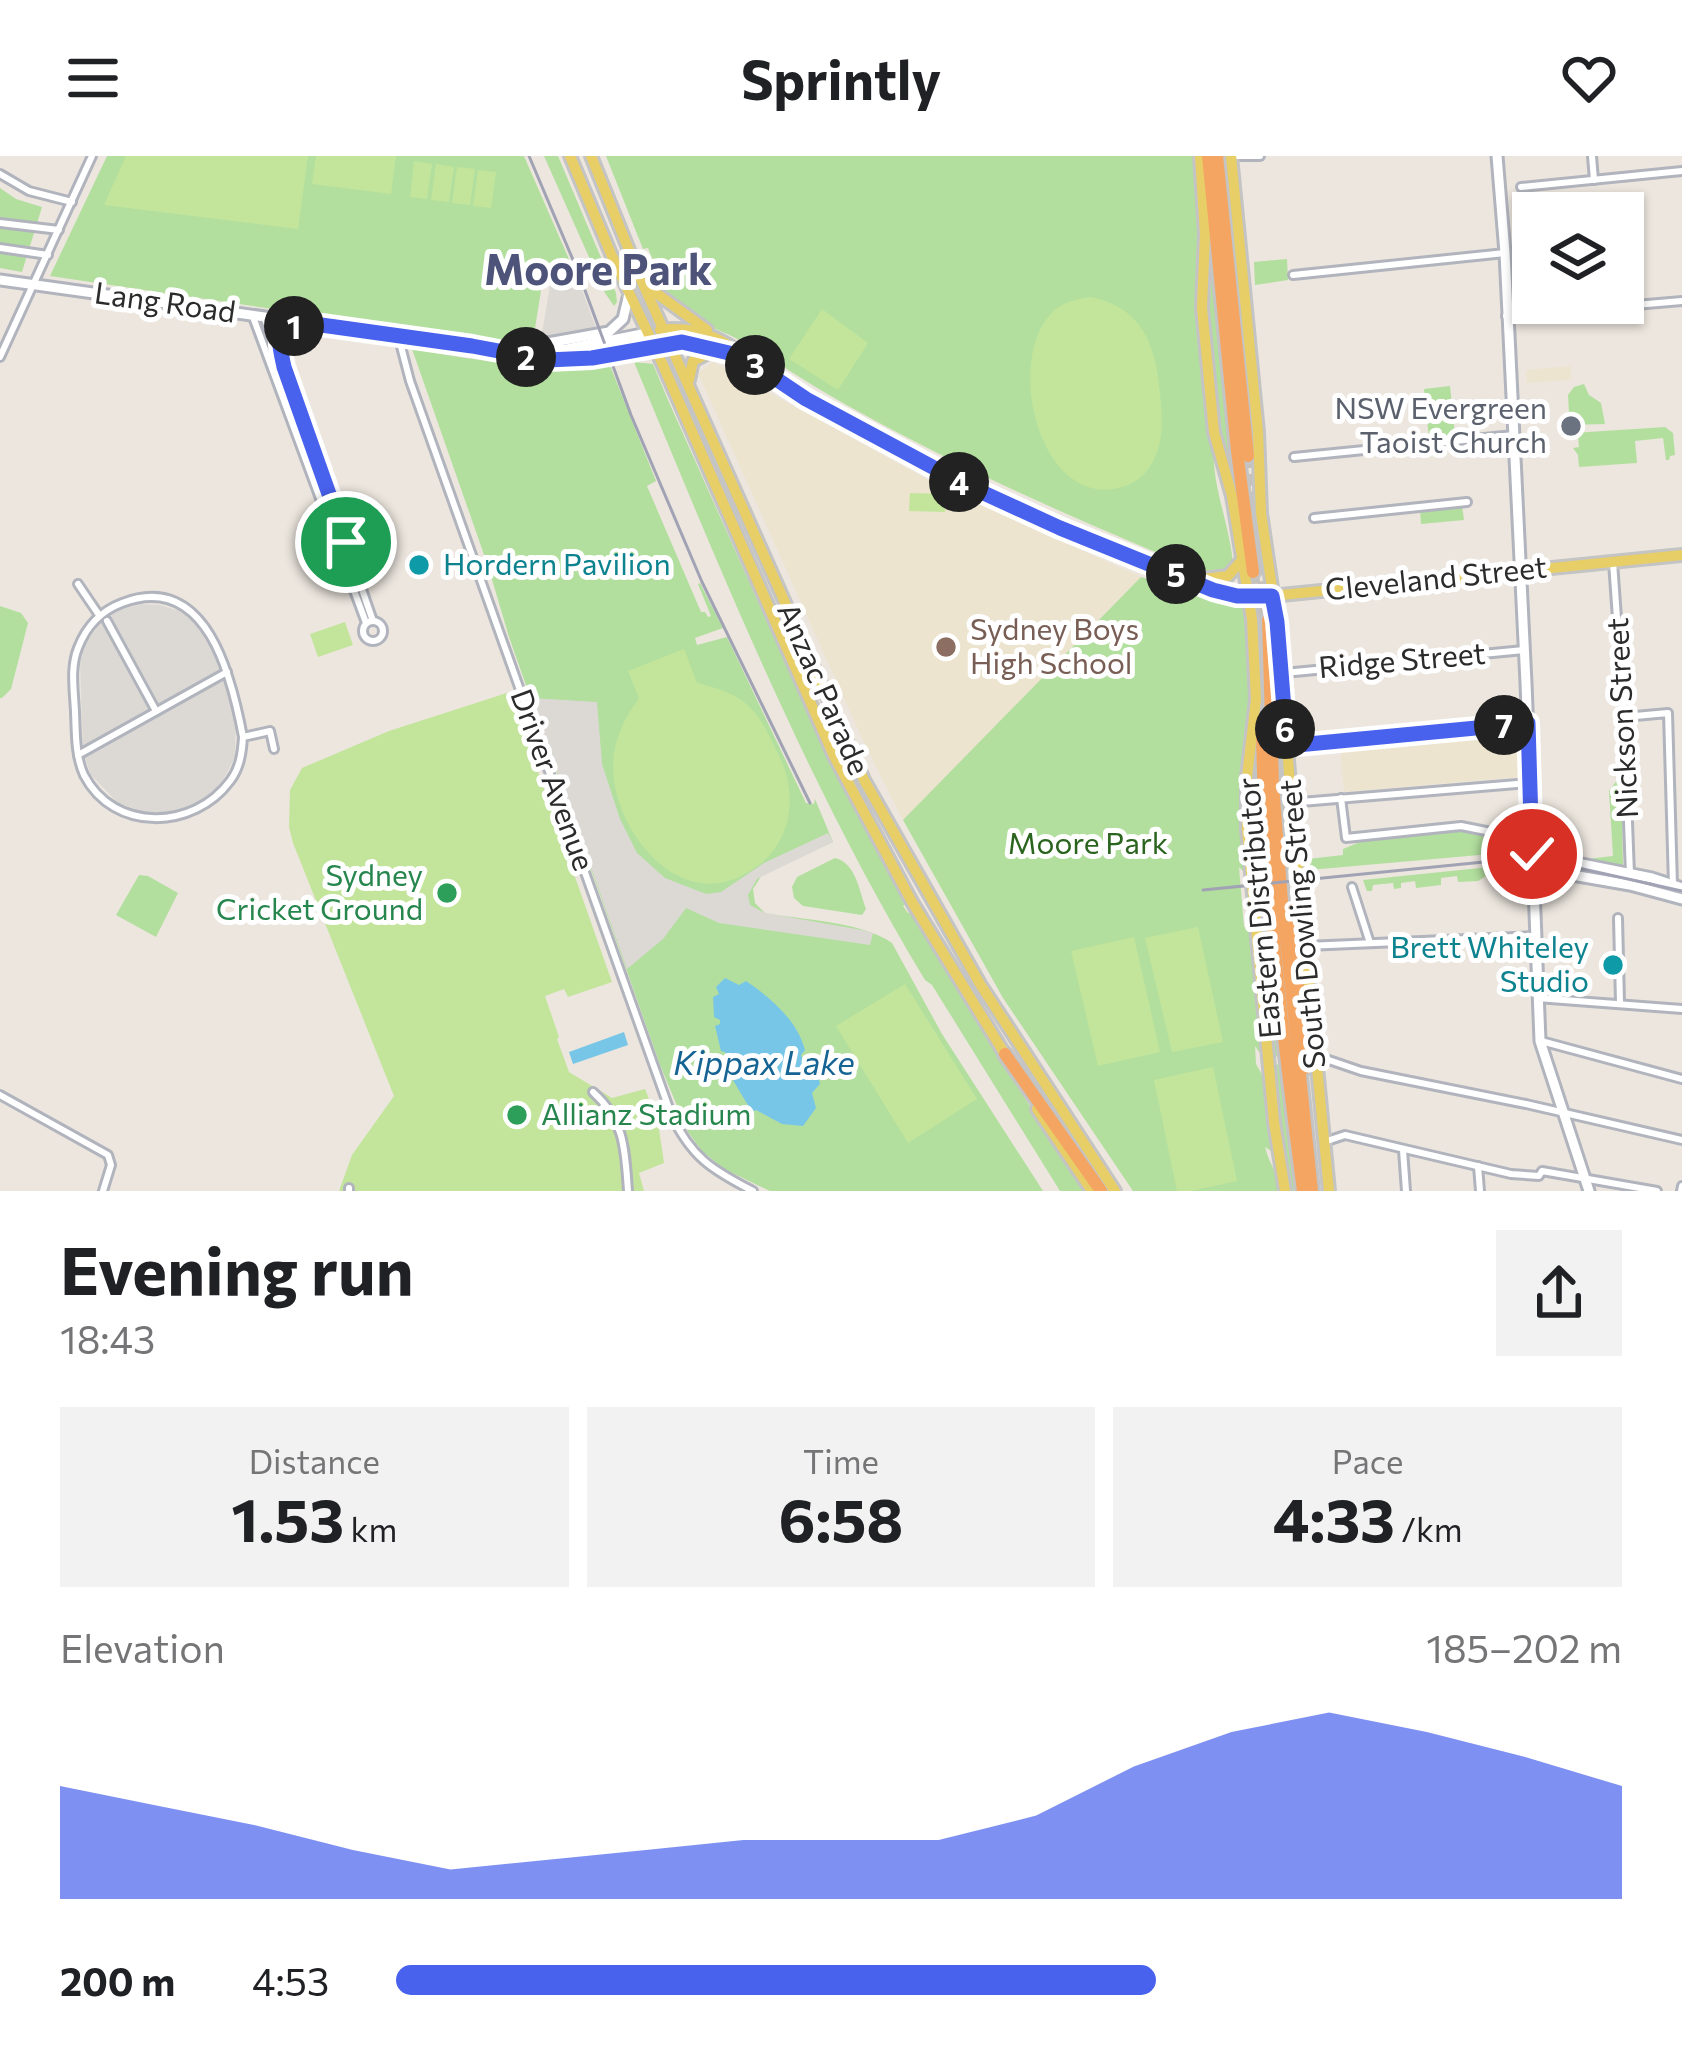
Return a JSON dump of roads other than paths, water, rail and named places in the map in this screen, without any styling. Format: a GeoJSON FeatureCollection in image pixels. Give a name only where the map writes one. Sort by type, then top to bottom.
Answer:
{"type":"FeatureCollection","features":[{"type":"Feature","properties":{"kind":"highway"},"geometry":{"type":"LineString","coordinates":[[1209,156],[1248,456]]}},
{"type":"Feature","properties":{"kind":"highway"},"geometry":{"type":"LineString","coordinates":[[1209,156],[1253,572]]}},
{"type":"Feature","properties":{"kind":"highway","name":"Eastern Distributor"},"geometry":{"type":"LineString","coordinates":[[1268,620],[1282,902],[1312,1191]]}},
{"type":"Feature","properties":{"kind":"highway","name":"Eastern Distributor"},"geometry":{"type":"LineString","coordinates":[[1262,729],[1284,1044],[1303,1191]]}},
{"type":"Feature","properties":{"kind":"highway"},"geometry":{"type":"LineString","coordinates":[[1300,894],[1295,907],[1303,1099]]}},
{"type":"Feature","properties":{"kind":"highway"},"geometry":{"type":"LineString","coordinates":[[1005,1054],[1101,1191]]}},
{"type":"Feature","properties":{"kind":"main road","name":"Anzac Parade"},"geometry":{"type":"LineString","coordinates":[[570,156],[849,785],[912,902],[1092,1191]]}},
{"type":"Feature","properties":{"kind":"main road","name":"Anzac Parade"},"geometry":{"type":"LineString","coordinates":[[591,156],[863,780],[980,984],[1115,1191]]}},
{"type":"Feature","properties":{"kind":"main road","name":"South Dowling Street"},"geometry":{"type":"LineString","coordinates":[[1209,156],[1202,308],[1214,432],[1232,496],[1249,596],[1256,699],[1247,829],[1274,1122],[1285,1191]]}},
{"type":"Feature","properties":{"kind":"main road","name":"South Dowling Street"},"geometry":{"type":"LineString","coordinates":[[1234,156],[1261,513],[1277,622],[1329,1191]]}},
{"type":"Feature","properties":{"kind":"main road","name":"Cleveland Street"},"geometry":{"type":"LineString","coordinates":[[639,274],[656,296],[806,399],[964,484],[1223,593],[1272,596],[1682,555]]}},
{"type":"Feature","properties":{"kind":"main road"},"geometry":{"type":"LineString","coordinates":[[650,339],[663,330],[720,338]]}},
{"type":"Feature","properties":{"kind":"main road","name":"Cleveland Street"},"geometry":{"type":"LineString","coordinates":[[650,339],[742,356]]}},
{"type":"Feature","properties":{"kind":"main road"},"geometry":{"type":"LineString","coordinates":[[690,388],[693,361],[715,351]]}},
{"type":"Feature","properties":{"kind":"main road"},"geometry":{"type":"LineString","coordinates":[[1191,580],[1223,578],[1243,558]]}},
{"type":"Feature","properties":{"kind":"street"},"geometry":{"type":"LineString","coordinates":[[0,357],[92,156]]}},
{"type":"Feature","properties":{"kind":"street"},"geometry":{"type":"LineString","coordinates":[[1234,156],[1260,156]]}},
{"type":"Feature","properties":{"kind":"street"},"geometry":{"type":"LineString","coordinates":[[1497,156],[1521,571],[1540,1041],[1589,1191]]}},
{"type":"Feature","properties":{"kind":"street"},"geometry":{"type":"LineString","coordinates":[[1592,156],[1594,180]]}},
{"type":"Feature","properties":{"kind":"street"},"geometry":{"type":"LineString","coordinates":[[1232,172],[1247,157]]}},
{"type":"Feature","properties":{"kind":"street"},"geometry":{"type":"LineString","coordinates":[[1521,188],[1682,171]]}},
{"type":"Feature","properties":{"kind":"street"},"geometry":{"type":"LineString","coordinates":[[0,174],[29,190],[72,202]]}},
{"type":"Feature","properties":{"kind":"street"},"geometry":{"type":"LineString","coordinates":[[0,223],[59,230]]}},
{"type":"Feature","properties":{"kind":"street"},"geometry":{"type":"LineString","coordinates":[[0,248],[48,255]]}},
{"type":"Feature","properties":{"kind":"street"},"geometry":{"type":"LineString","coordinates":[[1293,275],[1504,253]]}},
{"type":"Feature","properties":{"kind":"street","name":"Lang Road"},"geometry":{"type":"LineString","coordinates":[[0,280],[525,357],[592,358],[650,339]]}},
{"type":"Feature","properties":{"kind":"street"},"geometry":{"type":"LineString","coordinates":[[514,348],[609,332],[623,319],[628,294]]}},
{"type":"Feature","properties":{"kind":"street"},"geometry":{"type":"LineString","coordinates":[[1506,316],[1682,301]]}},
{"type":"Feature","properties":{"kind":"street"},"geometry":{"type":"LineString","coordinates":[[258,316],[284,367]]}},
{"type":"Feature","properties":{"kind":"street"},"geometry":{"type":"LineString","coordinates":[[258,316],[370,622],[284,367],[282,333],[307,323]]}},
{"type":"Feature","properties":{"kind":"street","name":"Driver Avenue"},"geometry":{"type":"LineString","coordinates":[[398,335],[410,381],[671,1114],[686,1142],[709,1167],[753,1191]]}},
{"type":"Feature","properties":{"kind":"street","name":"Lang Road"},"geometry":{"type":"LineString","coordinates":[[472,346],[544,351],[650,339]]}},
{"type":"Feature","properties":{"kind":"street"},"geometry":{"type":"LineString","coordinates":[[1294,457],[1514,435]]}},
{"type":"Feature","properties":{"kind":"street"},"geometry":{"type":"LineString","coordinates":[[1314,518],[1467,502]]}},
{"type":"Feature","properties":{"kind":"street","name":"Nickson Street"},"geometry":{"type":"LineString","coordinates":[[1613,562],[1630,874]]}},
{"type":"Feature","properties":{"kind":"street"},"geometry":{"type":"LineString","coordinates":[[78,584],[104,618],[156,711]]}},
{"type":"Feature","properties":{"kind":"street"},"geometry":{"type":"LineString","coordinates":[[148,597],[183,607],[211,632],[227,672],[243,737],[241,760],[232,778],[206,804],[175,818],[140,817],[112,805],[93,788],[77,755],[73,665],[88,628],[104,618],[129,600],[148,597]]}},
{"type":"Feature","properties":{"kind":"street","name":"Ridge Street"},"geometry":{"type":"LineString","coordinates":[[1280,673],[1524,650]]}},
{"type":"Feature","properties":{"kind":"street"},"geometry":{"type":"LineString","coordinates":[[77,755],[227,672]]}},
{"type":"Feature","properties":{"kind":"street"},"geometry":{"type":"LineString","coordinates":[[1532,854],[1678,887],[1668,713],[1624,717]]}},
{"type":"Feature","properties":{"kind":"street"},"geometry":{"type":"LineString","coordinates":[[1287,746],[1528,723]]}},
{"type":"Feature","properties":{"kind":"street"},"geometry":{"type":"LineString","coordinates":[[243,737],[270,731],[274,749]]}},
{"type":"Feature","properties":{"kind":"street"},"geometry":{"type":"LineString","coordinates":[[1670,746],[1682,747]]}},
{"type":"Feature","properties":{"kind":"street"},"geometry":{"type":"LineString","coordinates":[[1300,802],[1531,783]]}},
{"type":"Feature","properties":{"kind":"street"},"geometry":{"type":"LineString","coordinates":[[1341,799],[1346,838],[1462,826],[1501,834],[1532,832]]}},
{"type":"Feature","properties":{"kind":"street"},"geometry":{"type":"LineString","coordinates":[[1532,868],[1682,899]]}},
{"type":"Feature","properties":{"kind":"street"},"geometry":{"type":"LineString","coordinates":[[1352,887],[1370,943]]}},
{"type":"Feature","properties":{"kind":"street"},"geometry":{"type":"LineString","coordinates":[[1618,918],[1620,1003]]}},
{"type":"Feature","properties":{"kind":"street"},"geometry":{"type":"LineString","coordinates":[[1306,946],[1535,936]]}},
{"type":"Feature","properties":{"kind":"street"},"geometry":{"type":"LineString","coordinates":[[1537,998],[1682,1009]]}},
{"type":"Feature","properties":{"kind":"street"},"geometry":{"type":"LineString","coordinates":[[1540,1041],[1682,1079]]}},
{"type":"Feature","properties":{"kind":"street"},"geometry":{"type":"LineString","coordinates":[[1320,1057],[1361,1071],[1682,1140]]}},
{"type":"Feature","properties":{"kind":"street"},"geometry":{"type":"LineString","coordinates":[[593,1092],[612,1110],[623,1145],[628,1191]]}},
{"type":"Feature","properties":{"kind":"street"},"geometry":{"type":"LineString","coordinates":[[0,1095],[108,1155],[111,1165],[103,1191]]}},
{"type":"Feature","properties":{"kind":"street"},"geometry":{"type":"LineString","coordinates":[[1324,1142],[1345,1135],[1510,1174],[1539,1176]]}},
{"type":"Feature","properties":{"kind":"street"},"geometry":{"type":"LineString","coordinates":[[1403,1150],[1406,1191]]}},
{"type":"Feature","properties":{"kind":"street"},"geometry":{"type":"LineString","coordinates":[[1478,1166],[1480,1191]]}},
{"type":"Feature","properties":{"kind":"street"},"geometry":{"type":"LineString","coordinates":[[1536,1191],[1542,1171],[1657,1191]]}},
{"type":"Feature","properties":{"kind":"water","name":"Kippax Lake"},"geometry":{"type":"Polygon","coordinates":[[[725,978],[739,985],[746,981],[774,1002],[801,1039],[803,1060],[814,1058],[820,1084],[812,1093],[816,1108],[803,1126],[782,1124],[752,1112],[721,1060],[726,1056],[715,1026],[720,1020],[714,1017],[713,997],[725,978]]]}},
{"type":"Feature","properties":{"kind":"water"},"geometry":{"type":"Polygon","coordinates":[[[624,1032],[628,1045],[573,1064],[569,1052],[624,1032]]]}},
{"type":"Feature","properties":{"kind":"tunnel"},"geometry":{"type":"LineString","coordinates":[[1248,456],[1268,620]]}},
{"type":"Feature","properties":{"kind":"tunnel"},"geometry":{"type":"LineString","coordinates":[[1253,572],[1263,670],[1262,729]]}},
{"type":"Feature","properties":{"kind":"tram line"},"geometry":{"type":"LineString","coordinates":[[529,156],[702,582],[810,803]]}},
{"type":"Feature","properties":{"kind":"tram line"},"geometry":{"type":"LineString","coordinates":[[1203,890],[1514,859],[1556,863],[1682,891]]}},
{"type":"Feature","properties":{"kind":"place","name":"NSW Evergreen Taoist Church"},"geometry":{"type":"Point","coordinates":[1571,426]}},
{"type":"Feature","properties":{"kind":"place","name":"Hordern Pavilion"},"geometry":{"type":"Point","coordinates":[419,565]}},
{"type":"Feature","properties":{"kind":"place","name":"Sydney Boys High School"},"geometry":{"type":"Point","coordinates":[946,647]}},
{"type":"Feature","properties":{"kind":"place","name":"Sydney Cricket Ground"},"geometry":{"type":"Point","coordinates":[447,893]}},
{"type":"Feature","properties":{"kind":"place","name":"Brett Whiteley Studio"},"geometry":{"type":"Point","coordinates":[1613,965]}},
{"type":"Feature","properties":{"kind":"place","name":"Allianz Stadium"},"geometry":{"type":"Point","coordinates":[517,1115]}},
{"type":"Feature","properties":{"kind":"district","name":"Moore Park"},"geometry":{"type":"Point","coordinates":[598,270]}}]}
